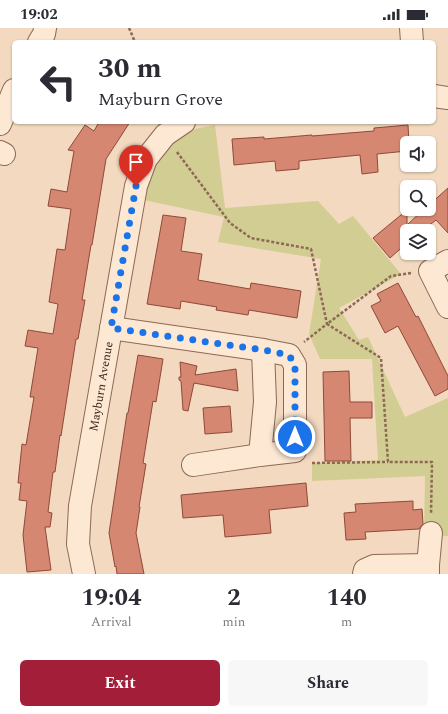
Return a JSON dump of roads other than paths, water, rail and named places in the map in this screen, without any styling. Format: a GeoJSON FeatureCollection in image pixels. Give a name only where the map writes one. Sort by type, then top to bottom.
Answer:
{"type":"FeatureCollection","features":[{"type":"Feature","properties":{"kind":"street"},"geometry":{"type":"LineString","coordinates":[[40,40],[44,34],[45,28]]}},
{"type":"Feature","properties":{"kind":"street"},"geometry":{"type":"LineString","coordinates":[[410,28],[412,40]]}},
{"type":"Feature","properties":{"kind":"street"},"geometry":{"type":"LineString","coordinates":[[0,124],[12,95]]}},
{"type":"Feature","properties":{"kind":"street"},"geometry":{"type":"LineString","coordinates":[[436,96],[448,98]]}},
{"type":"Feature","properties":{"kind":"street","name":"Mayburn Avenue"},"geometry":{"type":"LineString","coordinates":[[84,574],[78,544],[80,506],[136,186],[146,159],[165,135],[181,124]]}},
{"type":"Feature","properties":{"kind":"street"},"geometry":{"type":"LineString","coordinates":[[439,266],[448,307]]}},
{"type":"Feature","properties":{"kind":"street"},"geometry":{"type":"LineString","coordinates":[[111,328],[289,355],[295,365],[295,451],[193,465]]}},
{"type":"Feature","properties":{"kind":"street"},"geometry":{"type":"LineString","coordinates":[[260,455],[265,402],[263,350]]}},
{"type":"Feature","properties":{"kind":"street"},"geometry":{"type":"LineString","coordinates":[[364,574],[365,570],[374,566],[428,570],[431,533]]}}]}
